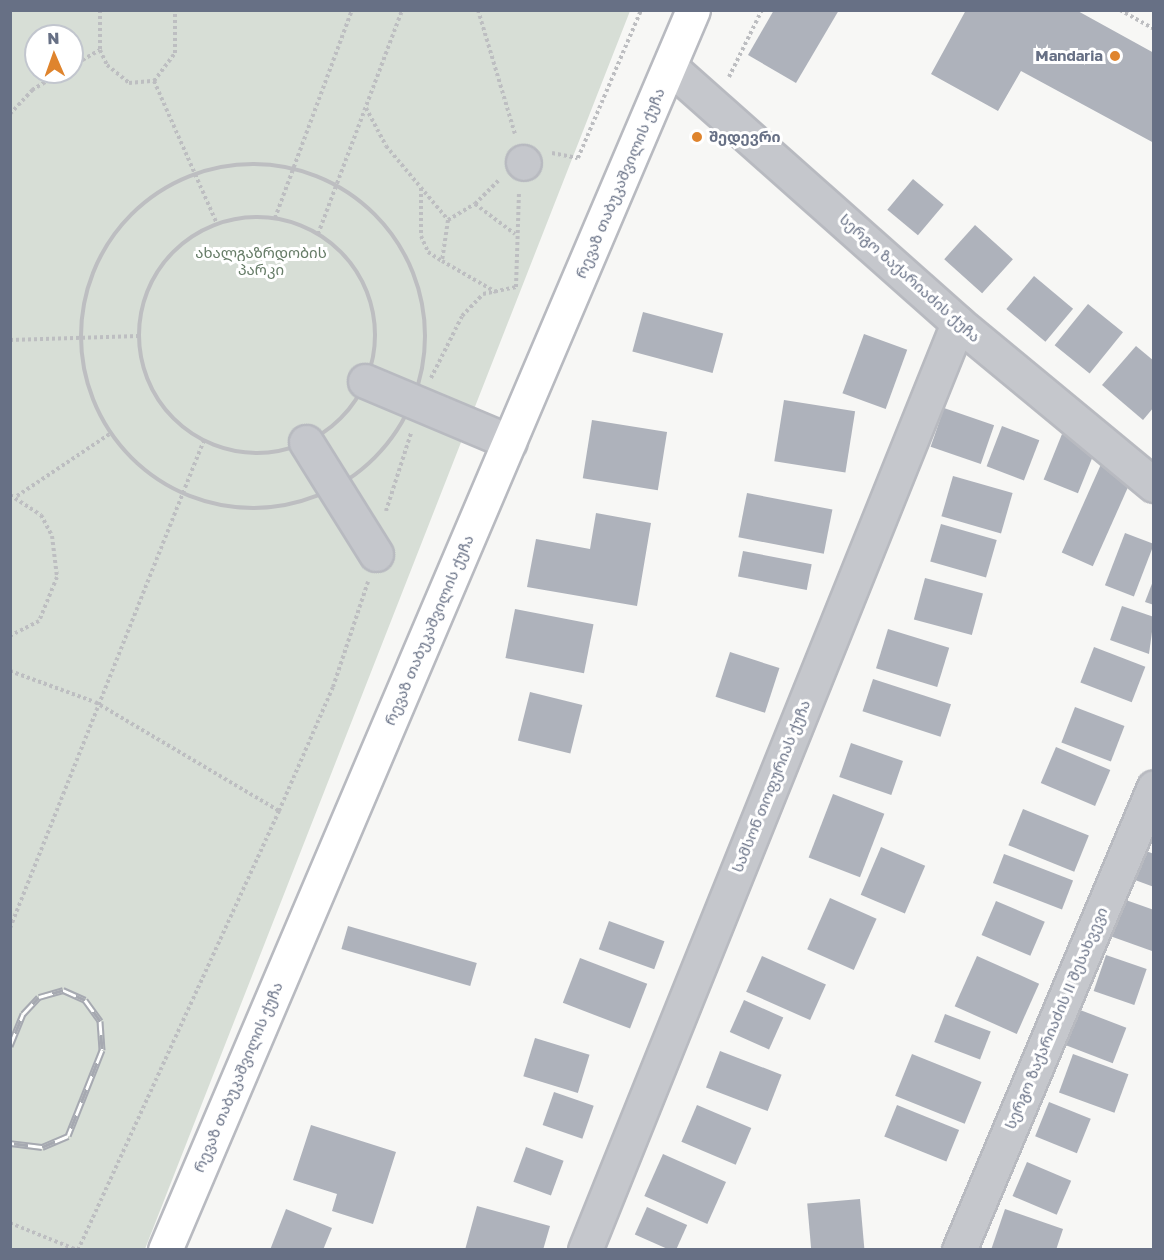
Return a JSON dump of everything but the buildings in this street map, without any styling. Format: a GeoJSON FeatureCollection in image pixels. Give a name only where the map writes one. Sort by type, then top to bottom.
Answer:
{"type":"FeatureCollection","features":[{"type":"Feature","properties":{"kind":"main road","name":"რევაზ თაბუკაშვილის ქუჩა"},"geometry":{"type":"LineString","coordinates":[[165,1250],[693,10]]}},
{"type":"Feature","properties":{"kind":"street","name":"სერგო ზაქარიაძის ქუჩა"},"geometry":{"type":"LineString","coordinates":[[670,67],[958,323],[1154,485]]}},
{"type":"Feature","properties":{"kind":"street","name":"სამსონ თოფურიას ქუჩა"},"geometry":{"type":"LineString","coordinates":[[585,1250],[958,323]]}},
{"type":"Feature","properties":{"kind":"street"},"geometry":{"type":"LineString","coordinates":[[365,381],[510,442]]}},
{"type":"Feature","properties":{"kind":"street"},"geometry":{"type":"LineString","coordinates":[[306,442],[332,488],[376,554]]}},
{"type":"Feature","properties":{"kind":"street","name":"სერგო ზაქარიაძის II შესახვევი"},"geometry":{"type":"LineString","coordinates":[[959,1250],[1154,787]]}},
{"type":"Feature","properties":{"kind":"path"},"geometry":{"type":"LineString","coordinates":[[100,10],[100,50],[107,65],[129,82],[154,81]]}},
{"type":"Feature","properties":{"kind":"path"},"geometry":{"type":"LineString","coordinates":[[154,81],[175,53],[175,10]]}},
{"type":"Feature","properties":{"kind":"path"},"geometry":{"type":"LineString","coordinates":[[275,218],[352,10]]}},
{"type":"Feature","properties":{"kind":"path"},"geometry":{"type":"LineString","coordinates":[[318,234],[402,10]]}},
{"type":"Feature","properties":{"kind":"path"},"geometry":{"type":"LineString","coordinates":[[10,1223],[77,1250],[279,812],[333,687],[376,554],[417,403],[425,329],[411,267],[381,221],[336,187],[292,168],[243,164],[195,174],[150,199],[120,226],[90,279],[81,338],[89,388],[111,433],[137,463],[181,493],[250,507],[279,505],[332,488],[384,446],[417,403],[462,316],[483,294],[516,287],[515,234],[523,162],[478,10]]}},
{"type":"Feature","properties":{"kind":"path"},"geometry":{"type":"LineString","coordinates":[[448,220],[475,204],[523,162],[564,151],[578,158],[641,10]]}},
{"type":"Feature","properties":{"kind":"path"},"geometry":{"type":"LineString","coordinates":[[715,105],[762,10]]}},
{"type":"Feature","properties":{"kind":"path"},"geometry":{"type":"LineString","coordinates":[[1120,10],[1154,28]]}},
{"type":"Feature","properties":{"kind":"path"},"geometry":{"type":"LineString","coordinates":[[84,59],[100,50]]}},
{"type":"Feature","properties":{"kind":"path"},"geometry":{"type":"LineString","coordinates":[[154,81],[217,224]]}},
{"type":"Feature","properties":{"kind":"path"},"geometry":{"type":"LineString","coordinates":[[10,114],[32,90],[42,84]]}},
{"type":"Feature","properties":{"kind":"path"},"geometry":{"type":"LineString","coordinates":[[366,108],[386,146],[448,220],[442,261]]}},
{"type":"Feature","properties":{"kind":"path"},"geometry":{"type":"LineString","coordinates":[[422,187],[420,236],[428,252],[496,292]]}},
{"type":"Feature","properties":{"kind":"path"},"geometry":{"type":"LineString","coordinates":[[475,204],[515,234]]}},
{"type":"Feature","properties":{"kind":"path"},"geometry":{"type":"LineString","coordinates":[[275,218],[318,234],[349,262],[369,298],[374,340],[365,381],[338,420],[306,442],[254,452],[204,440],[174,418],[152,389],[139,336],[148,289],[160,268],[176,249],[217,224],[275,218]]}},
{"type":"Feature","properties":{"kind":"path"},"geometry":{"type":"LineString","coordinates":[[10,340],[139,336]]}},
{"type":"Feature","properties":{"kind":"path"},"geometry":{"type":"LineString","coordinates":[[17,496],[111,433]]}},
{"type":"Feature","properties":{"kind":"path"},"geometry":{"type":"LineString","coordinates":[[10,928],[95,702],[204,440]]}},
{"type":"Feature","properties":{"kind":"path"},"geometry":{"type":"LineString","coordinates":[[10,495],[17,496],[41,515],[52,536],[57,578],[39,621],[10,636]]}},
{"type":"Feature","properties":{"kind":"path"},"geometry":{"type":"LineString","coordinates":[[10,671],[95,702],[279,812]]}},
{"type":"Feature","properties":{"kind":"green space","name":"ახალგაზრდობის პარკი"},"geometry":{"type":"Polygon","coordinates":[[[10,11],[630,11],[145,1249],[11,1249],[10,11]]]}},
{"type":"Feature","properties":{"kind":"railway"},"geometry":{"type":"LineString","coordinates":[[10,1046],[23,1014],[39,997],[63,990],[85,1000],[100,1021],[102,1050],[68,1136],[42,1147],[10,1143]]}},
{"type":"Feature","properties":{"kind":"place","name":"Mandaria"},"geometry":{"type":"Point","coordinates":[1115,56]}},
{"type":"Feature","properties":{"kind":"place","name":"შედევრი"},"geometry":{"type":"Point","coordinates":[697,137]}}]}
